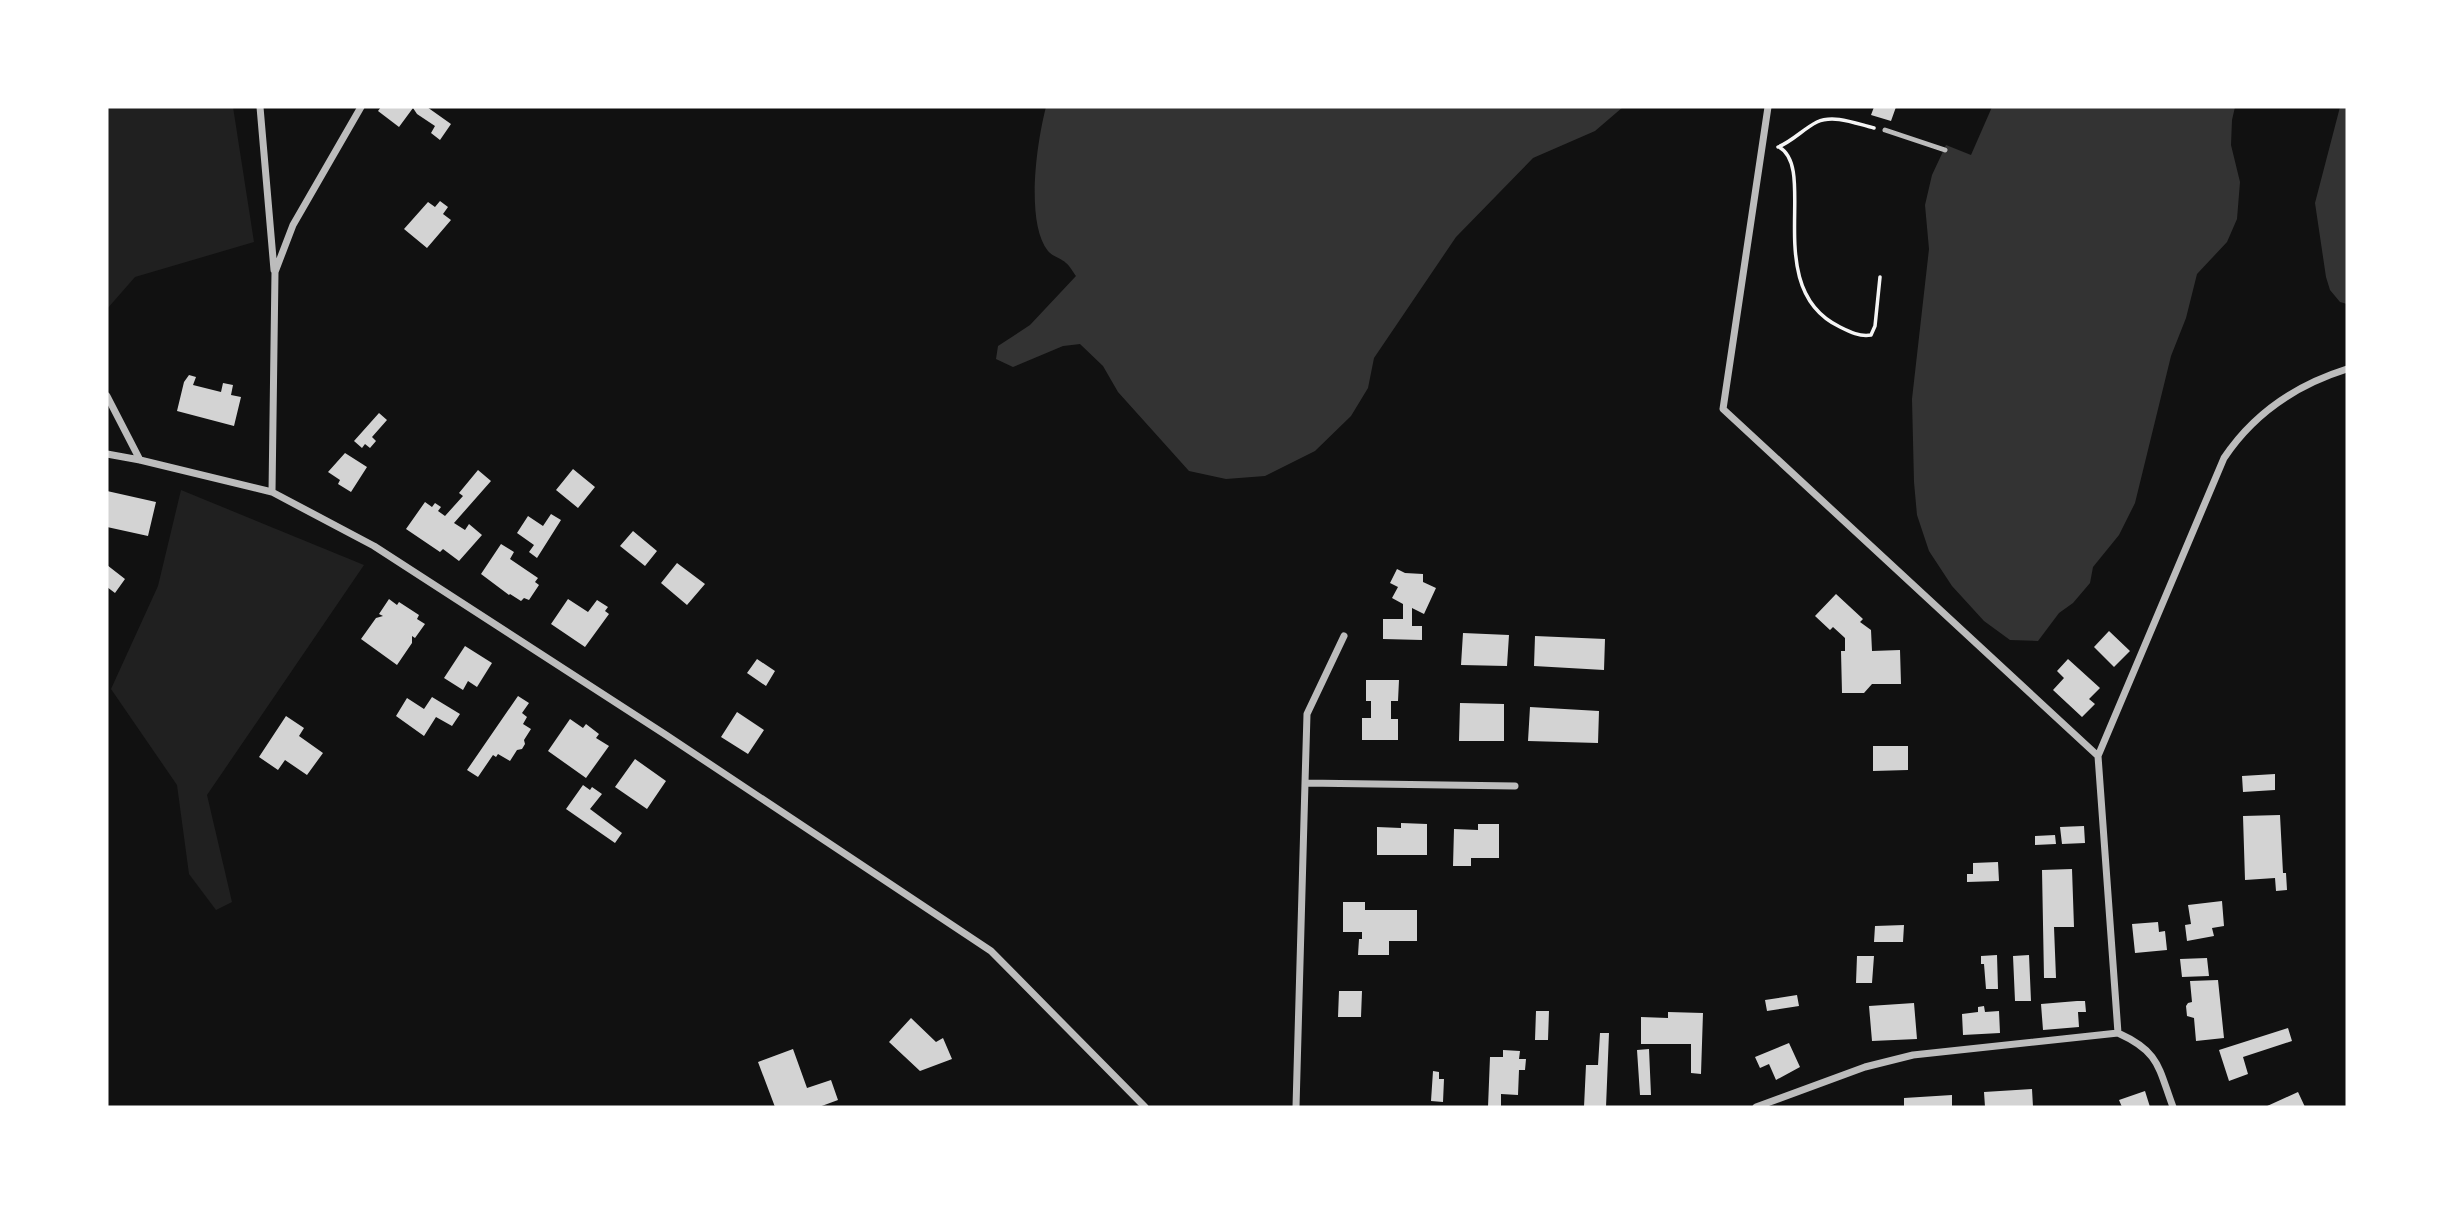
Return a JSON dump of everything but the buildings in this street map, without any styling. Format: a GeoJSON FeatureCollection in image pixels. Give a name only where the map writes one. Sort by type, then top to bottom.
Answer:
{"type":"FeatureCollection","features":[{"type":"Feature","properties":{"kind":"street"},"geometry":{"type":"LineString","coordinates":[[260,107],[275,272],[272,492]]}},
{"type":"Feature","properties":{"kind":"street"},"geometry":{"type":"LineString","coordinates":[[275,272],[293,225],[361,107]]}},
{"type":"Feature","properties":{"kind":"street"},"geometry":{"type":"LineString","coordinates":[[1768,107],[1723,409],[2098,756]]}},
{"type":"Feature","properties":{"kind":"street"},"geometry":{"type":"LineString","coordinates":[[2118,1033],[2098,756],[2224,458],[2242,433],[2275,403],[2314,381],[2347,369]]}},
{"type":"Feature","properties":{"kind":"street"},"geometry":{"type":"LineString","coordinates":[[107,396],[140,460]]}},
{"type":"Feature","properties":{"kind":"street"},"geometry":{"type":"LineString","coordinates":[[107,454],[272,492],[374,546],[666,735],[991,951],[1145,1107]]}},
{"type":"Feature","properties":{"kind":"street"},"geometry":{"type":"LineString","coordinates":[[1297,1107],[1307,714],[1344,636]]}},
{"type":"Feature","properties":{"kind":"street"},"geometry":{"type":"LineString","coordinates":[[1305,783],[1515,786]]}},
{"type":"Feature","properties":{"kind":"street"},"geometry":{"type":"LineString","coordinates":[[1756,1107],[1864,1067],[1913,1055],[2118,1033],[2140,1043],[2152,1054],[2174,1107]]}},
{"type":"Feature","properties":{"kind":"lane"},"geometry":{"type":"LineString","coordinates":[[1885,130],[1945,150]]}},
{"type":"Feature","properties":{"kind":"path"},"geometry":{"type":"LineString","coordinates":[[1762,145],[1779,147],[1818,122],[1832,119],[1885,130]]}},
{"type":"Feature","properties":{"kind":"path"},"geometry":{"type":"LineString","coordinates":[[1779,147],[1788,155],[1794,183],[1794,252],[1798,277],[1825,320],[1853,333],[1871,335],[1875,327],[1880,277]]}},
{"type":"Feature","properties":{"kind":"shaded area"},"geometry":{"type":"Polygon","coordinates":[[[107,107],[233,107],[254,242],[135,277],[107,309],[107,107]]]}},
{"type":"Feature","properties":{"kind":"shaded area"},"geometry":{"type":"Polygon","coordinates":[[[1046,107],[1623,107],[1595,131],[1533,158],[1456,237],[1374,358],[1368,388],[1351,416],[1315,451],[1265,476],[1226,479],[1189,471],[1118,392],[1103,366],[1080,344],[1063,346],[1013,367],[996,359],[998,346],[1030,325],[1076,276],[1067,264],[1048,251],[1037,221],[1035,181],[1046,107]]]}},
{"type":"Feature","properties":{"kind":"shaded area"},"geometry":{"type":"Polygon","coordinates":[[[1992,107],[2235,107],[2231,145],[2240,182],[2237,219],[2227,242],[2197,274],[2186,318],[2171,356],[2135,503],[2119,535],[2093,567],[2090,583],[2073,603],[2059,613],[2038,641],[2010,640],[1984,621],[1952,586],[1929,551],[1917,515],[1914,482],[1912,399],[1929,249],[1925,205],[1932,175],[1946,145],[1971,155],[1992,107]]]}},
{"type":"Feature","properties":{"kind":"shaded area"},"geometry":{"type":"Polygon","coordinates":[[[2340,107],[2347,107],[2347,304],[2340,302],[2330,290],[2315,203],[2340,107]]]}},
{"type":"Feature","properties":{"kind":"shaded area"},"geometry":{"type":"Polygon","coordinates":[[[181,490],[364,565],[207,795],[232,902],[216,910],[189,874],[177,785],[111,689],[158,586],[181,490]]]}}]}
